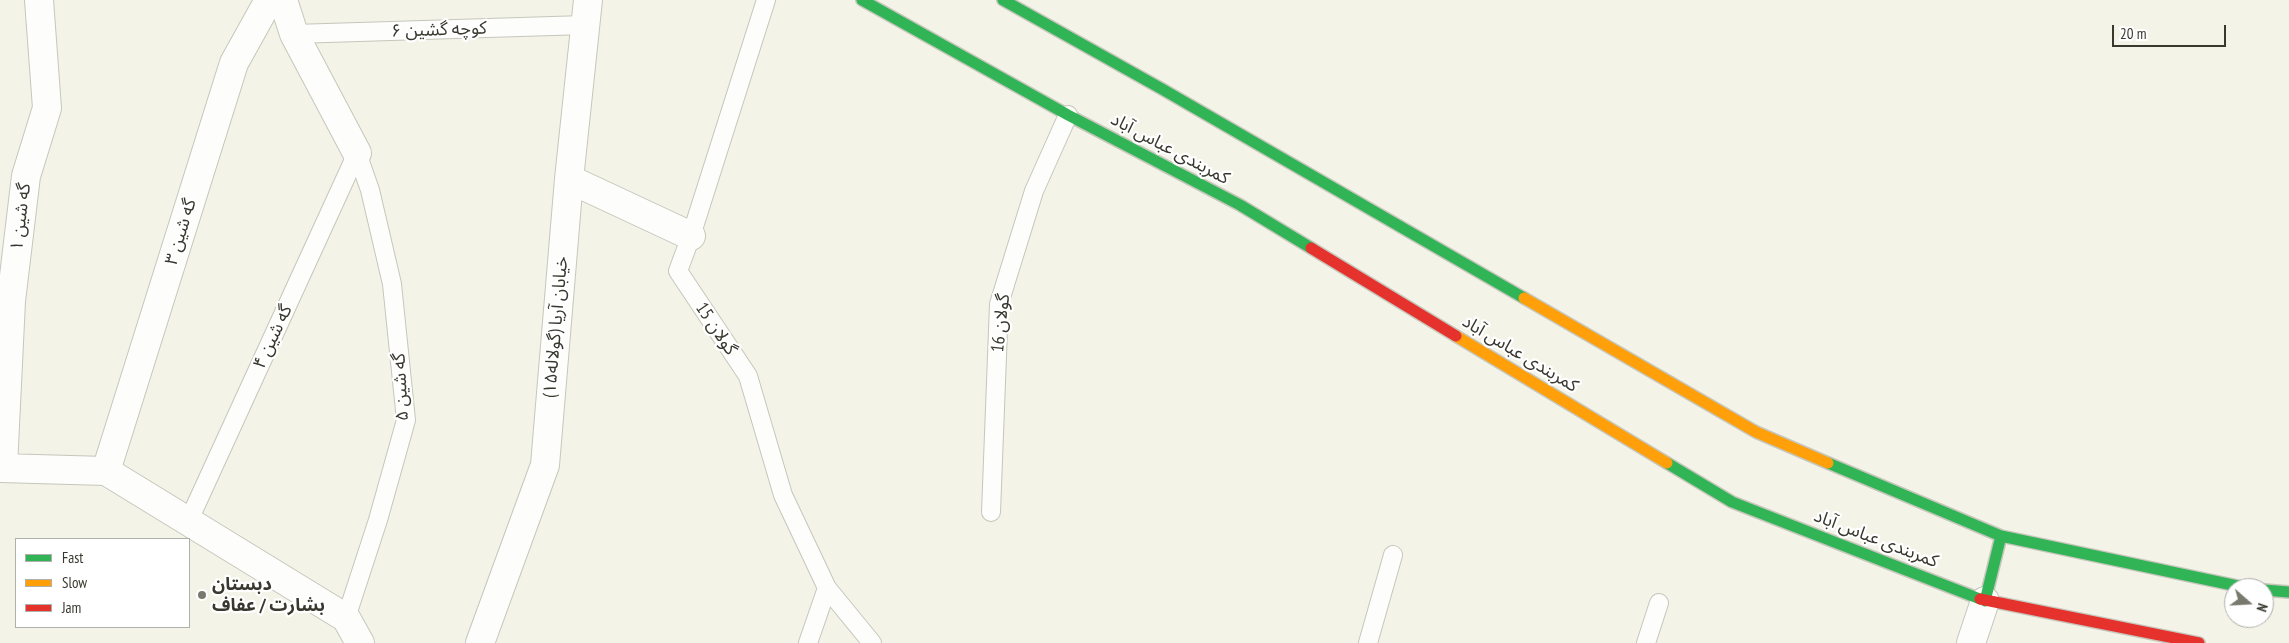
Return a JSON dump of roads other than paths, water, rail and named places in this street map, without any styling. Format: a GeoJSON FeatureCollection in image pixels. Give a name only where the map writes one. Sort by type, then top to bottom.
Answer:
{"type":"FeatureCollection","features":[{"type":"Feature","properties":{"kind":"main road","name":"کمربندی عباس آباد"},"geometry":{"type":"LineString","coordinates":[[862,0],[1068,115],[1240,205],[1732,502],[1985,601],[2199,643]]}},
{"type":"Feature","properties":{"kind":"main road"},"geometry":{"type":"LineString","coordinates":[[1003,0],[1162,89],[1756,432],[2001,536],[2224,583]]}},
{"type":"Feature","properties":{"kind":"main road"},"geometry":{"type":"LineString","coordinates":[[1985,601],[2001,536]]}},
{"type":"Feature","properties":{"kind":"main road"},"geometry":{"type":"LineString","coordinates":[[2274,591],[2289,592]]}},
{"type":"Feature","properties":{"kind":"street","name":"گه شین ۱"},"geometry":{"type":"LineString","coordinates":[[1,465],[11,302],[26,176],[47,108],[39,0]]}},
{"type":"Feature","properties":{"kind":"street","name":"گه شین ۳"},"geometry":{"type":"LineString","coordinates":[[106,471],[234,63],[269,0]]}},
{"type":"Feature","properties":{"kind":"street"},"geometry":{"type":"LineString","coordinates":[[283,0],[294,34],[357,153]]}},
{"type":"Feature","properties":{"kind":"street","name":"خیابان آریا (گولاله۱۵)"},"geometry":{"type":"LineString","coordinates":[[480,643],[545,465],[569,179],[586,13]]}},
{"type":"Feature","properties":{"kind":"street"},"geometry":{"type":"LineString","coordinates":[[569,179],[691,236]]}},
{"type":"Feature","properties":{"kind":"street"},"geometry":{"type":"LineString","coordinates":[[1,465],[106,471],[189,520],[346,618],[360,643]]}},
{"type":"Feature","properties":{"kind":"street"},"geometry":{"type":"LineString","coordinates":[[1972,643],[1985,601]]}},
{"type":"Feature","properties":{"kind":"lane","name":"گولان 15"},"geometry":{"type":"LineString","coordinates":[[766,0],[691,236],[678,271],[748,376],[783,495],[827,588],[872,643]]}},
{"type":"Feature","properties":{"kind":"lane","name":"کوچه گشین ۶"},"geometry":{"type":"LineString","coordinates":[[294,34],[586,13]]}},
{"type":"Feature","properties":{"kind":"lane","name":"گولان 16"},"geometry":{"type":"LineString","coordinates":[[991,512],[999,304],[1034,191],[1068,115]]}},
{"type":"Feature","properties":{"kind":"lane","name":"گه شین ۴"},"geometry":{"type":"LineString","coordinates":[[189,520],[357,153]]}},
{"type":"Feature","properties":{"kind":"lane","name":"گه شین ۵"},"geometry":{"type":"LineString","coordinates":[[346,618],[378,520],[406,420],[392,284],[370,190],[357,153]]}},
{"type":"Feature","properties":{"kind":"lane"},"geometry":{"type":"LineString","coordinates":[[1368,643],[1393,556]]}},
{"type":"Feature","properties":{"kind":"lane"},"geometry":{"type":"LineString","coordinates":[[808,643],[827,588]]}},
{"type":"Feature","properties":{"kind":"lane"},"geometry":{"type":"LineString","coordinates":[[1646,643],[1659,603]]}},
{"type":"Feature","properties":{"kind":"place","name":"دبستان بشارت / عفاف"},"geometry":{"type":"Point","coordinates":[202,595]}}]}
